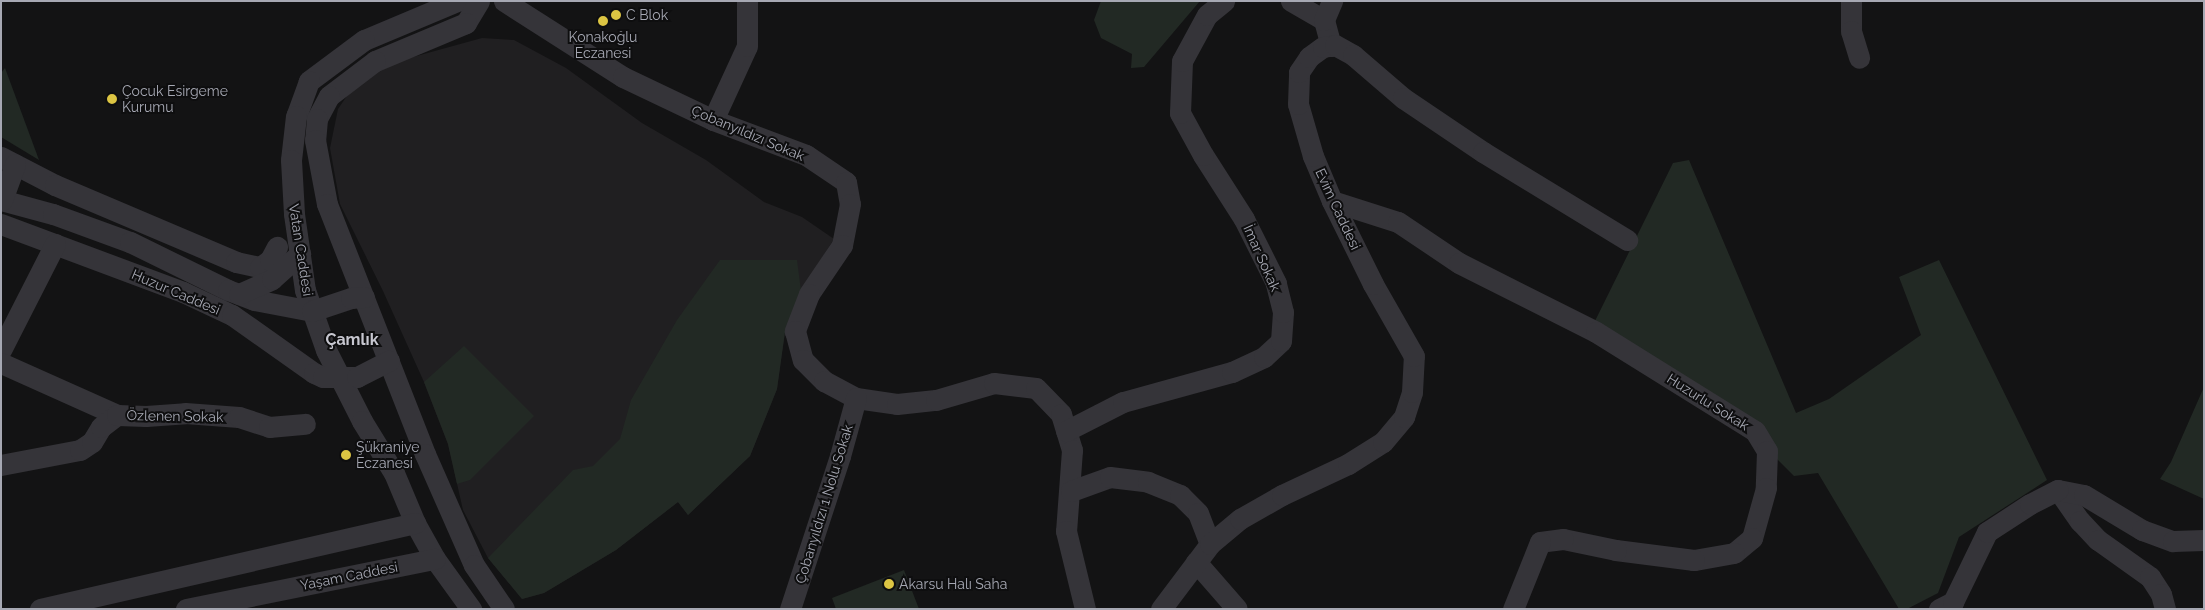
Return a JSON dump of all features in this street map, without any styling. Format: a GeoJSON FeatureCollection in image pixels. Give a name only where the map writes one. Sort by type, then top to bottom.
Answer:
{"type":"FeatureCollection","features":[{"type":"Feature","properties":{"kind":"street","name":"Vatan Caddesi"},"geometry":{"type":"LineString","coordinates":[[457,1],[364,40],[309,81],[296,116],[291,160],[294,214],[305,290],[326,350],[362,421],[394,473],[415,523],[436,559],[471,609]]}},
{"type":"Feature","properties":{"kind":"street"},"geometry":{"type":"LineString","coordinates":[[478,1],[466,23],[375,61],[329,96],[317,119],[315,140],[327,204],[456,528],[474,565],[504,609]]}},
{"type":"Feature","properties":{"kind":"street","name":"Çobanyıldızı Sokak"},"geometry":{"type":"LineString","coordinates":[[504,1],[623,77],[713,120],[806,156],[846,182],[850,204],[842,245],[809,294],[795,331],[803,360],[824,381],[856,398],[897,404],[936,400],[994,383],[1036,388],[1062,414],[1072,450],[1071,491],[1066,531],[1085,609]]}},
{"type":"Feature","properties":{"kind":"street"},"geometry":{"type":"LineString","coordinates":[[713,120],[748,46],[747,1]]}},
{"type":"Feature","properties":{"kind":"street","name":"İmar Sokak"},"geometry":{"type":"LineString","coordinates":[[1066,431],[1123,402],[1232,372],[1264,357],[1281,342],[1283,312],[1276,284],[1244,219],[1203,155],[1180,113],[1182,61],[1207,15],[1224,1]]}},
{"type":"Feature","properties":{"kind":"street"},"geometry":{"type":"LineString","coordinates":[[1291,1],[1328,11],[1331,46],[1336,45],[1353,55],[1403,98],[1483,152],[1627,240]]}},
{"type":"Feature","properties":{"kind":"street"},"geometry":{"type":"LineString","coordinates":[[1851,1],[1851,30],[1859,58]]}},
{"type":"Feature","properties":{"kind":"street","name":"Evim Caddesi"},"geometry":{"type":"LineString","coordinates":[[1160,609],[1210,544],[1240,519],[1282,495],[1348,464],[1383,442],[1404,417],[1412,392],[1414,356],[1373,284],[1332,201],[1313,156],[1298,104],[1299,72],[1308,57],[1323,47],[1331,46]]}},
{"type":"Feature","properties":{"kind":"street"},"geometry":{"type":"LineString","coordinates":[[2,200],[8,161],[55,185],[148,226],[241,263],[260,267],[270,260],[277,247]]}},
{"type":"Feature","properties":{"kind":"street","name":"Huzur Caddesi"},"geometry":{"type":"LineString","coordinates":[[2,200],[53,214],[130,242],[254,300],[312,311]]}},
{"type":"Feature","properties":{"kind":"street","name":"Huzurlu Sokak"},"geometry":{"type":"LineString","coordinates":[[1332,201],[1398,222],[1459,263],[1596,332],[1755,431],[1766,451],[1766,488],[1752,538],[1734,553],[1694,560],[1616,550],[1563,539],[1540,542],[1514,609]]}},
{"type":"Feature","properties":{"kind":"street","name":"Huzur Caddesi"},"geometry":{"type":"LineString","coordinates":[[1,224],[183,292],[232,316],[314,374],[323,377],[357,377],[389,361]]}},
{"type":"Feature","properties":{"kind":"street"},"geometry":{"type":"LineString","coordinates":[[1,350],[55,244]]}},
{"type":"Feature","properties":{"kind":"street"},"geometry":{"type":"LineString","coordinates":[[239,294],[272,279],[300,254]]}},
{"type":"Feature","properties":{"kind":"street"},"geometry":{"type":"LineString","coordinates":[[312,311],[352,298],[364,297]]}},
{"type":"Feature","properties":{"kind":"street"},"geometry":{"type":"LineString","coordinates":[[1,363],[117,414]]}},
{"type":"Feature","properties":{"kind":"street","name":"Çobanyıldızı 1 Nolu Sokak"},"geometry":{"type":"LineString","coordinates":[[790,609],[840,456],[856,398]]}},
{"type":"Feature","properties":{"kind":"street","name":"Özlenen Sokak"},"geometry":{"type":"LineString","coordinates":[[1,466],[80,450],[92,442],[101,427],[117,414],[146,416],[185,413],[239,417],[269,427],[305,424]]}},
{"type":"Feature","properties":{"kind":"street"},"geometry":{"type":"LineString","coordinates":[[1071,491],[1110,477],[1148,482],[1180,495],[1198,513],[1210,544]]}},
{"type":"Feature","properties":{"kind":"street"},"geometry":{"type":"LineString","coordinates":[[1946,606],[1987,532],[2030,504],[2058,490],[2084,495],[2142,530],[2173,541],[2204,540]]}},
{"type":"Feature","properties":{"kind":"street"},"geometry":{"type":"LineString","coordinates":[[2058,490],[2080,521],[2098,540],[2150,577],[2161,594],[2166,609]]}},
{"type":"Feature","properties":{"kind":"street"},"geometry":{"type":"LineString","coordinates":[[40,609],[91,604],[254,561],[415,523]]}},
{"type":"Feature","properties":{"kind":"street","name":"Yaşam Caddesi"},"geometry":{"type":"LineString","coordinates":[[186,609],[436,559]]}},
{"type":"Feature","properties":{"kind":"street"},"geometry":{"type":"LineString","coordinates":[[254,561],[262,593]]}},
{"type":"Feature","properties":{"kind":"street"},"geometry":{"type":"LineString","coordinates":[[1196,562],[1237,609]]}},
{"type":"Feature","properties":{"kind":"shaded area"},"geometry":{"type":"Polygon","coordinates":[[[1101,1],[1200,1],[1144,67],[1131,68],[1132,54],[1101,38],[1094,20],[1101,1]]]}},
{"type":"Feature","properties":{"kind":"shaded area"},"geometry":{"type":"Polygon","coordinates":[[[482,38],[514,40],[566,68],[642,123],[706,160],[764,202],[802,217],[834,239],[801,291],[785,331],[777,389],[750,456],[688,515],[678,502],[616,550],[544,593],[522,599],[488,558],[463,510],[448,444],[424,382],[383,291],[340,204],[330,148],[338,109],[353,87],[384,65],[482,38]]]}},
{"type":"Feature","properties":{"kind":"shaded area"},"geometry":{"type":"Polygon","coordinates":[[[5,68],[39,160],[1,137],[1,73],[5,68]]]}},
{"type":"Feature","properties":{"kind":"shaded area"},"geometry":{"type":"Polygon","coordinates":[[[1689,160],[1796,413],[1829,399],[1921,335],[1899,277],[1939,260],[2047,480],[1959,537],[1938,593],[1907,609],[1899,609],[1818,473],[1794,476],[1775,457],[1595,321],[1673,163],[1689,160]]]}},
{"type":"Feature","properties":{"kind":"shaded area"},"geometry":{"type":"Polygon","coordinates":[[[720,260],[797,260],[801,291],[785,332],[777,389],[750,456],[688,515],[678,502],[616,550],[544,593],[522,599],[488,558],[573,470],[593,466],[620,439],[631,400],[677,320],[720,260]]]}},
{"type":"Feature","properties":{"kind":"shaded area"},"geometry":{"type":"Polygon","coordinates":[[[464,346],[534,416],[470,480],[457,484],[448,444],[424,382],[464,346]]]}},
{"type":"Feature","properties":{"kind":"shaded area"},"geometry":{"type":"Polygon","coordinates":[[[2204,387],[2204,499],[2160,479],[2171,462],[2204,387]]]}},
{"type":"Feature","properties":{"kind":"shaded area","name":"Akarsu Halı Saha"},"geometry":{"type":"Polygon","coordinates":[[[904,570],[919,609],[836,609],[832,598],[904,570]]]}},
{"type":"Feature","properties":{"kind":"place","name":"C Blok"},"geometry":{"type":"Point","coordinates":[616,15]}},
{"type":"Feature","properties":{"kind":"place","name":"Konakoğlu Eczanesi"},"geometry":{"type":"Point","coordinates":[603,21]}},
{"type":"Feature","properties":{"kind":"place","name":"Çocuk Esirgeme Kurumu"},"geometry":{"type":"Point","coordinates":[112,99]}},
{"type":"Feature","properties":{"kind":"place","name":"Şükraniye Eczanesi"},"geometry":{"type":"Point","coordinates":[346,455]}},
{"type":"Feature","properties":{"kind":"place","name":"Akarsu Halı Saha"},"geometry":{"type":"Point","coordinates":[889,584]}},
{"type":"Feature","properties":{"kind":"district","name":"Çamlık"},"geometry":{"type":"Point","coordinates":[352,340]}}]}
